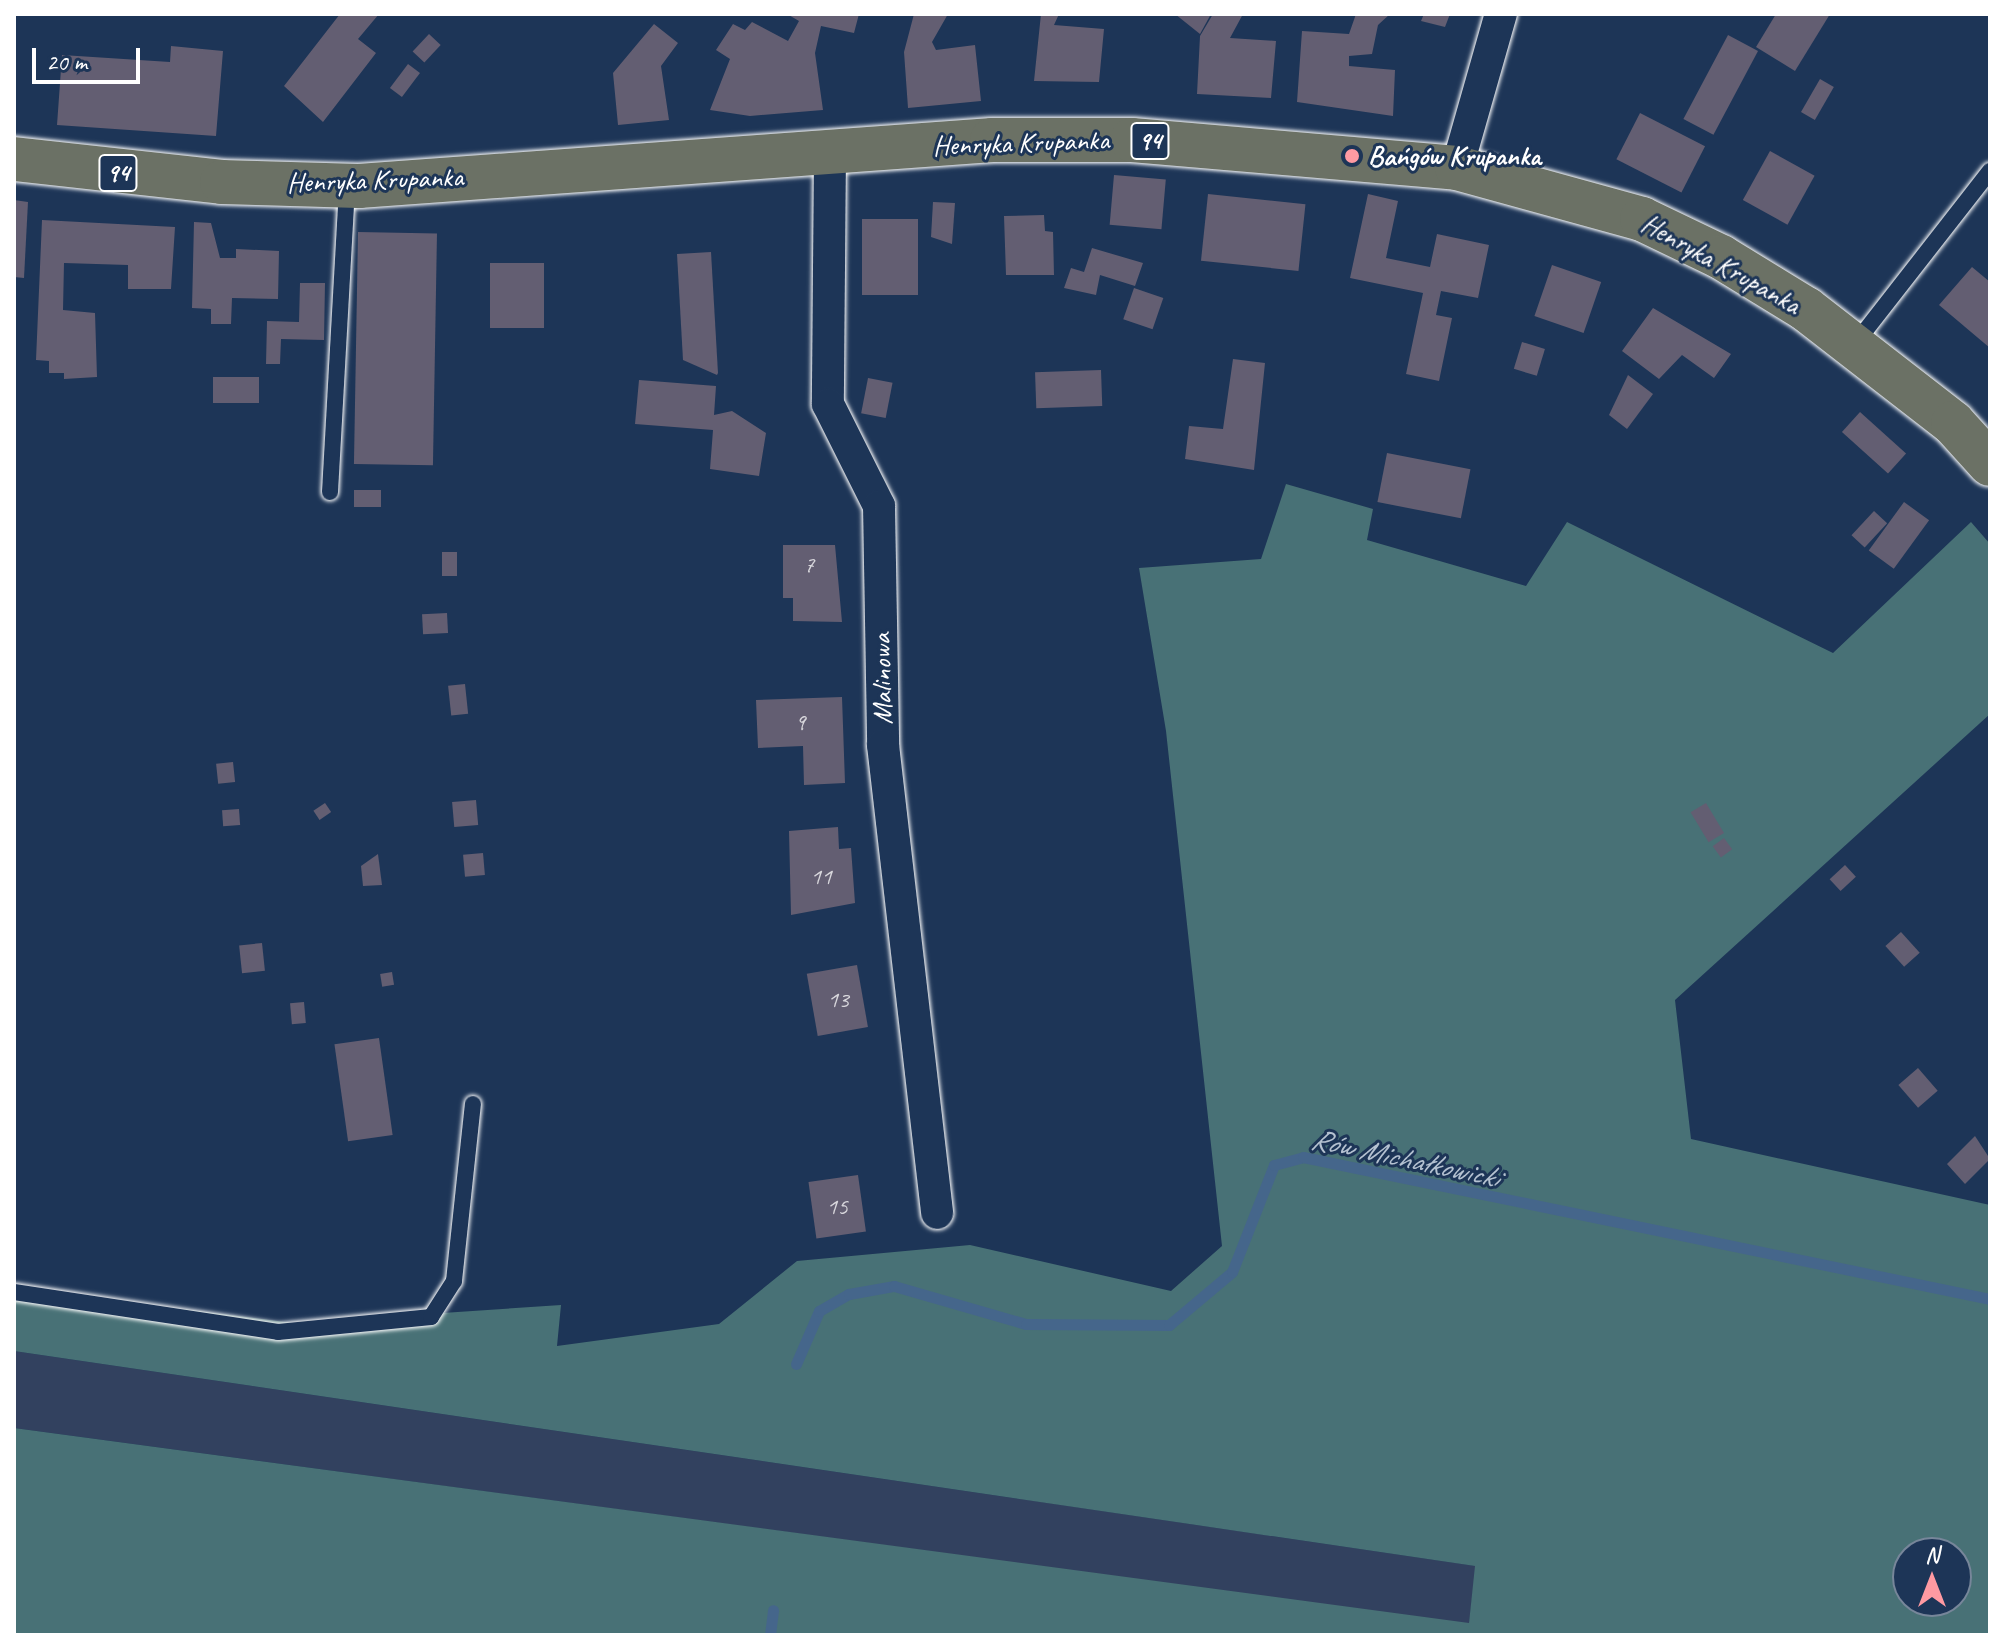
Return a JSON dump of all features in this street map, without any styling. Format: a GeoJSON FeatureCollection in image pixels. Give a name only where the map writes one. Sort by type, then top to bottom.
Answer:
{"type":"FeatureCollection","features":[{"type":"Feature","properties":{"kind":"main road","name":"Henryka Krupanka"},"geometry":{"type":"LineString","coordinates":[[14,159],[222,182],[347,185],[992,140],[1132,140],[1457,168],[1642,219],[1721,257],[1853,346],[1953,423],[1990,464]]}},
{"type":"Feature","properties":{"kind":"street"},"geometry":{"type":"LineString","coordinates":[[1457,168],[1501,14]]}},
{"type":"Feature","properties":{"kind":"street","name":"Malinowa"},"geometry":{"type":"LineString","coordinates":[[830,153],[828,404],[879,506],[883,745],[937,1213]]}},
{"type":"Feature","properties":{"kind":"lane"},"geometry":{"type":"LineString","coordinates":[[1853,346],[1990,171]]}},
{"type":"Feature","properties":{"kind":"lane"},"geometry":{"type":"LineString","coordinates":[[330,492],[347,185]]}},
{"type":"Feature","properties":{"kind":"lane"},"geometry":{"type":"LineString","coordinates":[[14,1292],[278,1332],[431,1317],[454,1281],[473,1104]]}},
{"type":"Feature","properties":{"kind":"shaded area"},"geometry":{"type":"Polygon","coordinates":[[[14,1351],[1476,1566],[1469,1624],[14,1428],[14,1351]]]}},
{"type":"Feature","properties":{"kind":"green space"},"geometry":{"type":"Polygon","coordinates":[[[1286,484],[1373,509],[1367,540],[1526,586],[1567,522],[1833,653],[1971,522],[1990,544],[1990,714],[1675,1000],[1691,1139],[1990,1205],[1990,1635],[14,1635],[14,1428],[1469,1623],[1475,1566],[14,1351],[14,1288],[293,1323],[561,1305],[557,1346],[719,1324],[797,1261],[970,1245],[1171,1291],[1222,1246],[1166,731],[1139,568],[1261,559],[1286,484]]]}},
{"type":"Feature","properties":{"kind":"building"},"geometry":{"type":"Polygon","coordinates":[[[340,14],[379,14],[358,39],[376,53],[323,122],[284,86],[340,14]]]}},
{"type":"Feature","properties":{"kind":"building"},"geometry":{"type":"Polygon","coordinates":[[[787,14],[859,14],[854,33],[821,26],[815,53],[823,110],[750,116],[710,110],[730,59],[716,50],[733,24],[745,30],[752,22],[788,41],[799,21],[787,14]]]}},
{"type":"Feature","properties":{"kind":"building"},"geometry":{"type":"Polygon","coordinates":[[[914,14],[948,14],[932,42],[936,50],[975,45],[981,101],[908,108],[904,52],[914,14]]]}},
{"type":"Feature","properties":{"kind":"building"},"geometry":{"type":"Polygon","coordinates":[[[1041,14],[1059,14],[1054,25],[1104,29],[1099,82],[1034,81],[1041,14]]]}},
{"type":"Feature","properties":{"kind":"building"},"geometry":{"type":"Polygon","coordinates":[[[1175,14],[1211,14],[1200,34],[1175,14]]]}},
{"type":"Feature","properties":{"kind":"building"},"geometry":{"type":"Polygon","coordinates":[[[1213,14],[1243,14],[1230,38],[1276,41],[1271,98],[1197,94],[1200,36],[1213,14]]]}},
{"type":"Feature","properties":{"kind":"building"},"geometry":{"type":"Polygon","coordinates":[[[1356,14],[1390,14],[1378,25],[1372,54],[1349,56],[1349,66],[1395,70],[1393,116],[1297,102],[1302,31],[1349,34],[1356,14]]]}},
{"type":"Feature","properties":{"kind":"building"},"geometry":{"type":"Polygon","coordinates":[[[1424,14],[1450,14],[1445,27],[1421,21],[1424,14]]]}},
{"type":"Feature","properties":{"kind":"building"},"geometry":{"type":"Polygon","coordinates":[[[1776,14],[1830,14],[1795,71],[1756,47],[1776,14]]]}},
{"type":"Feature","properties":{"kind":"building"},"geometry":{"type":"Polygon","coordinates":[[[654,24],[678,43],[661,66],[669,120],[618,125],[613,73],[654,24]]]}},
{"type":"Feature","properties":{"kind":"building"},"geometry":{"type":"Polygon","coordinates":[[[429,34],[441,45],[424,62],[413,52],[429,34]]]}},
{"type":"Feature","properties":{"kind":"building"},"geometry":{"type":"Polygon","coordinates":[[[1728,35],[1758,51],[1713,135],[1683,119],[1728,35]]]}},
{"type":"Feature","properties":{"kind":"building"},"geometry":{"type":"Polygon","coordinates":[[[171,46],[223,51],[216,136],[57,125],[62,55],[170,62],[171,46]]]}},
{"type":"Feature","properties":{"kind":"building"},"geometry":{"type":"Polygon","coordinates":[[[408,64],[420,73],[402,97],[390,88],[408,64]]]}},
{"type":"Feature","properties":{"kind":"building"},"geometry":{"type":"Polygon","coordinates":[[[1820,79],[1834,87],[1815,120],[1801,112],[1820,79]]]}},
{"type":"Feature","properties":{"kind":"building"},"geometry":{"type":"Polygon","coordinates":[[[1640,113],[1705,146],[1681,192],[1616,159],[1640,113]]]}},
{"type":"Feature","properties":{"kind":"building"},"geometry":{"type":"Polygon","coordinates":[[[1770,151],[1815,176],[1787,225],[1743,200],[1770,151]]]}},
{"type":"Feature","properties":{"kind":"building"},"geometry":{"type":"Polygon","coordinates":[[[1114,175],[1166,180],[1161,229],[1110,225],[1114,175]]]}},
{"type":"Feature","properties":{"kind":"building"},"geometry":{"type":"Polygon","coordinates":[[[1208,194],[1305,204],[1298,271],[1201,261],[1208,194]]]}},
{"type":"Feature","properties":{"kind":"building"},"geometry":{"type":"Polygon","coordinates":[[[1368,194],[1398,201],[1386,258],[1430,267],[1437,234],[1489,245],[1478,298],[1441,291],[1436,315],[1452,318],[1439,381],[1406,374],[1423,293],[1350,278],[1368,194]]]}},
{"type":"Feature","properties":{"kind":"building"},"geometry":{"type":"Polygon","coordinates":[[[14,200],[28,202],[24,278],[14,277],[14,200]]]}},
{"type":"Feature","properties":{"kind":"building"},"geometry":{"type":"Polygon","coordinates":[[[933,202],[955,203],[952,244],[931,237],[933,202]]]}},
{"type":"Feature","properties":{"kind":"building"},"geometry":{"type":"Polygon","coordinates":[[[1044,215],[1045,231],[1053,232],[1054,275],[1006,275],[1004,216],[1044,215]]]}},
{"type":"Feature","properties":{"kind":"building"},"geometry":{"type":"Polygon","coordinates":[[[862,219],[918,219],[918,295],[862,295],[862,219]]]}},
{"type":"Feature","properties":{"kind":"building"},"geometry":{"type":"Polygon","coordinates":[[[42,220],[175,227],[171,289],[128,289],[128,265],[64,263],[63,310],[95,313],[97,377],[64,379],[64,373],[49,373],[49,361],[36,360],[42,220]]]}},
{"type":"Feature","properties":{"kind":"building"},"geometry":{"type":"Polygon","coordinates":[[[194,222],[211,223],[220,258],[236,258],[236,249],[279,251],[278,299],[232,298],[231,324],[211,324],[211,309],[192,308],[194,222]]]}},
{"type":"Feature","properties":{"kind":"building"},"geometry":{"type":"Polygon","coordinates":[[[358,232],[437,233],[433,465],[354,464],[358,232]]]}},
{"type":"Feature","properties":{"kind":"building"},"geometry":{"type":"Polygon","coordinates":[[[1092,248],[1143,263],[1135,286],[1100,275],[1096,295],[1064,288],[1071,268],[1084,272],[1092,248]]]}},
{"type":"Feature","properties":{"kind":"building"},"geometry":{"type":"Polygon","coordinates":[[[711,252],[717,375],[683,360],[677,254],[711,252]]]}},
{"type":"Feature","properties":{"kind":"building"},"geometry":{"type":"Polygon","coordinates":[[[490,263],[544,263],[544,328],[490,328],[490,263]]]}},
{"type":"Feature","properties":{"kind":"building"},"geometry":{"type":"Polygon","coordinates":[[[1552,265],[1601,282],[1584,333],[1534,316],[1552,265]]]}},
{"type":"Feature","properties":{"kind":"building"},"geometry":{"type":"Polygon","coordinates":[[[1972,267],[1990,282],[1990,348],[1939,305],[1972,267]]]}},
{"type":"Feature","properties":{"kind":"building"},"geometry":{"type":"Polygon","coordinates":[[[300,283],[325,283],[324,340],[281,339],[280,364],[266,364],[267,321],[299,322],[300,283]]]}},
{"type":"Feature","properties":{"kind":"building"},"geometry":{"type":"Polygon","coordinates":[[[1134,288],[1163,298],[1153,329],[1123,319],[1134,288]]]}},
{"type":"Feature","properties":{"kind":"building"},"geometry":{"type":"Polygon","coordinates":[[[1653,308],[1731,354],[1714,378],[1682,355],[1659,379],[1622,351],[1653,308]]]}},
{"type":"Feature","properties":{"kind":"building"},"geometry":{"type":"Polygon","coordinates":[[[1522,342],[1545,349],[1537,376],[1514,369],[1522,342]]]}},
{"type":"Feature","properties":{"kind":"building"},"geometry":{"type":"Polygon","coordinates":[[[1233,359],[1265,363],[1254,470],[1185,459],[1189,426],[1223,429],[1233,359]]]}},
{"type":"Feature","properties":{"kind":"building"},"geometry":{"type":"Polygon","coordinates":[[[1101,370],[1102,406],[1036,408],[1035,372],[1101,370]]]}},
{"type":"Feature","properties":{"kind":"building"},"geometry":{"type":"Polygon","coordinates":[[[1628,375],[1653,394],[1627,429],[1609,415],[1628,375]]]}},
{"type":"Feature","properties":{"kind":"building"},"geometry":{"type":"Polygon","coordinates":[[[213,377],[259,377],[259,403],[213,403],[213,377]]]}},
{"type":"Feature","properties":{"kind":"building"},"geometry":{"type":"Polygon","coordinates":[[[868,378],[893,383],[886,418],[861,413],[868,378]]]}},
{"type":"Feature","properties":{"kind":"building"},"geometry":{"type":"Polygon","coordinates":[[[639,380],[716,386],[714,415],[732,411],[766,433],[759,476],[710,469],[713,430],[635,424],[639,380]]]}},
{"type":"Feature","properties":{"kind":"building"},"geometry":{"type":"Polygon","coordinates":[[[1860,412],[1906,453],[1888,474],[1842,432],[1860,412]]]}},
{"type":"Feature","properties":{"kind":"building"},"geometry":{"type":"Polygon","coordinates":[[[1387,453],[1470,469],[1461,518],[1377,502],[1387,453]]]}},
{"type":"Feature","properties":{"kind":"building"},"geometry":{"type":"Polygon","coordinates":[[[354,490],[381,490],[381,507],[354,507],[354,490]]]}},
{"type":"Feature","properties":{"kind":"building"},"geometry":{"type":"Polygon","coordinates":[[[1904,502],[1929,520],[1894,569],[1869,551],[1904,502]]]}},
{"type":"Feature","properties":{"kind":"building"},"geometry":{"type":"Polygon","coordinates":[[[1874,511],[1887,523],[1865,547],[1851,535],[1874,511]]]}},
{"type":"Feature","properties":{"kind":"building"},"geometry":{"type":"Polygon","coordinates":[[[783,545],[835,545],[842,622],[793,621],[793,598],[783,598],[783,545]]]}},
{"type":"Feature","properties":{"kind":"building"},"geometry":{"type":"Polygon","coordinates":[[[442,552],[457,552],[457,576],[442,576],[442,552]]]}},
{"type":"Feature","properties":{"kind":"building"},"geometry":{"type":"Polygon","coordinates":[[[447,613],[448,633],[423,634],[422,614],[447,613]]]}},
{"type":"Feature","properties":{"kind":"building"},"geometry":{"type":"Polygon","coordinates":[[[465,684],[468,714],[451,716],[448,686],[465,684]]]}},
{"type":"Feature","properties":{"kind":"building"},"geometry":{"type":"Polygon","coordinates":[[[842,697],[845,783],[804,785],[803,746],[758,748],[756,700],[842,697]]]}},
{"type":"Feature","properties":{"kind":"building"},"geometry":{"type":"Polygon","coordinates":[[[233,762],[235,782],[218,784],[216,764],[233,762]]]}},
{"type":"Feature","properties":{"kind":"building"},"geometry":{"type":"Polygon","coordinates":[[[476,800],[478,825],[454,827],[452,802],[476,800]]]}},
{"type":"Feature","properties":{"kind":"building"},"geometry":{"type":"Polygon","coordinates":[[[325,803],[331,812],[320,820],[313,811],[325,803]]]}},
{"type":"Feature","properties":{"kind":"building"},"geometry":{"type":"Polygon","coordinates":[[[1706,803],[1724,833],[1709,842],[1691,812],[1706,803]]]}},
{"type":"Feature","properties":{"kind":"building"},"geometry":{"type":"Polygon","coordinates":[[[239,809],[240,825],[223,826],[222,810],[239,809]]]}},
{"type":"Feature","properties":{"kind":"building"},"geometry":{"type":"Polygon","coordinates":[[[838,827],[839,849],[851,848],[855,903],[791,915],[789,831],[838,827]]]}},
{"type":"Feature","properties":{"kind":"building"},"geometry":{"type":"Polygon","coordinates":[[[1724,838],[1732,849],[1721,858],[1713,846],[1724,838]]]}},
{"type":"Feature","properties":{"kind":"building"},"geometry":{"type":"Polygon","coordinates":[[[483,853],[485,875],[465,877],[463,855],[483,853]]]}},
{"type":"Feature","properties":{"kind":"building"},"geometry":{"type":"Polygon","coordinates":[[[378,854],[382,885],[363,886],[361,866],[378,854]]]}},
{"type":"Feature","properties":{"kind":"building"},"geometry":{"type":"Polygon","coordinates":[[[1845,865],[1856,877],[1841,891],[1830,879],[1845,865]]]}},
{"type":"Feature","properties":{"kind":"building"},"geometry":{"type":"Polygon","coordinates":[[[1901,932],[1920,953],[1904,967],[1885,946],[1901,932]]]}},
{"type":"Feature","properties":{"kind":"building"},"geometry":{"type":"Polygon","coordinates":[[[262,943],[265,971],[242,973],[239,945],[262,943]]]}},
{"type":"Feature","properties":{"kind":"building"},"geometry":{"type":"Polygon","coordinates":[[[857,965],[868,1027],[818,1036],[807,974],[857,965]]]}},
{"type":"Feature","properties":{"kind":"building"},"geometry":{"type":"Polygon","coordinates":[[[392,972],[394,985],[382,987],[380,974],[392,972]]]}},
{"type":"Feature","properties":{"kind":"building"},"geometry":{"type":"Polygon","coordinates":[[[304,1002],[306,1023],[292,1024],[290,1003],[304,1002]]]}},
{"type":"Feature","properties":{"kind":"building"},"geometry":{"type":"Polygon","coordinates":[[[379,1038],[393,1135],[348,1141],[334,1044],[379,1038]]]}},
{"type":"Feature","properties":{"kind":"building"},"geometry":{"type":"Polygon","coordinates":[[[1918,1068],[1938,1091],[1918,1108],[1898,1085],[1918,1068]]]}},
{"type":"Feature","properties":{"kind":"building"},"geometry":{"type":"Polygon","coordinates":[[[1975,1136],[1990,1159],[1965,1184],[1947,1164],[1975,1136]]]}},
{"type":"Feature","properties":{"kind":"building"},"geometry":{"type":"Polygon","coordinates":[[[858,1175],[866,1231],[816,1238],[808,1182],[858,1175]]]}},
{"type":"Feature","properties":{"kind":"waterway","name":"Rów Michałkowicki"},"geometry":{"type":"LineString","coordinates":[[796,1364],[819,1311],[849,1294],[894,1286],[1026,1324],[1169,1325],[1232,1272],[1274,1165],[1303,1157],[1990,1299]]}},
{"type":"Feature","properties":{"kind":"waterway","name":"Rów Michałkowicki"},"geometry":{"type":"LineString","coordinates":[[770,1635],[773,1610]]}},
{"type":"Feature","properties":{"kind":"place","name":"Bańgów Krupanka"},"geometry":{"type":"Point","coordinates":[1352,156]}}]}
